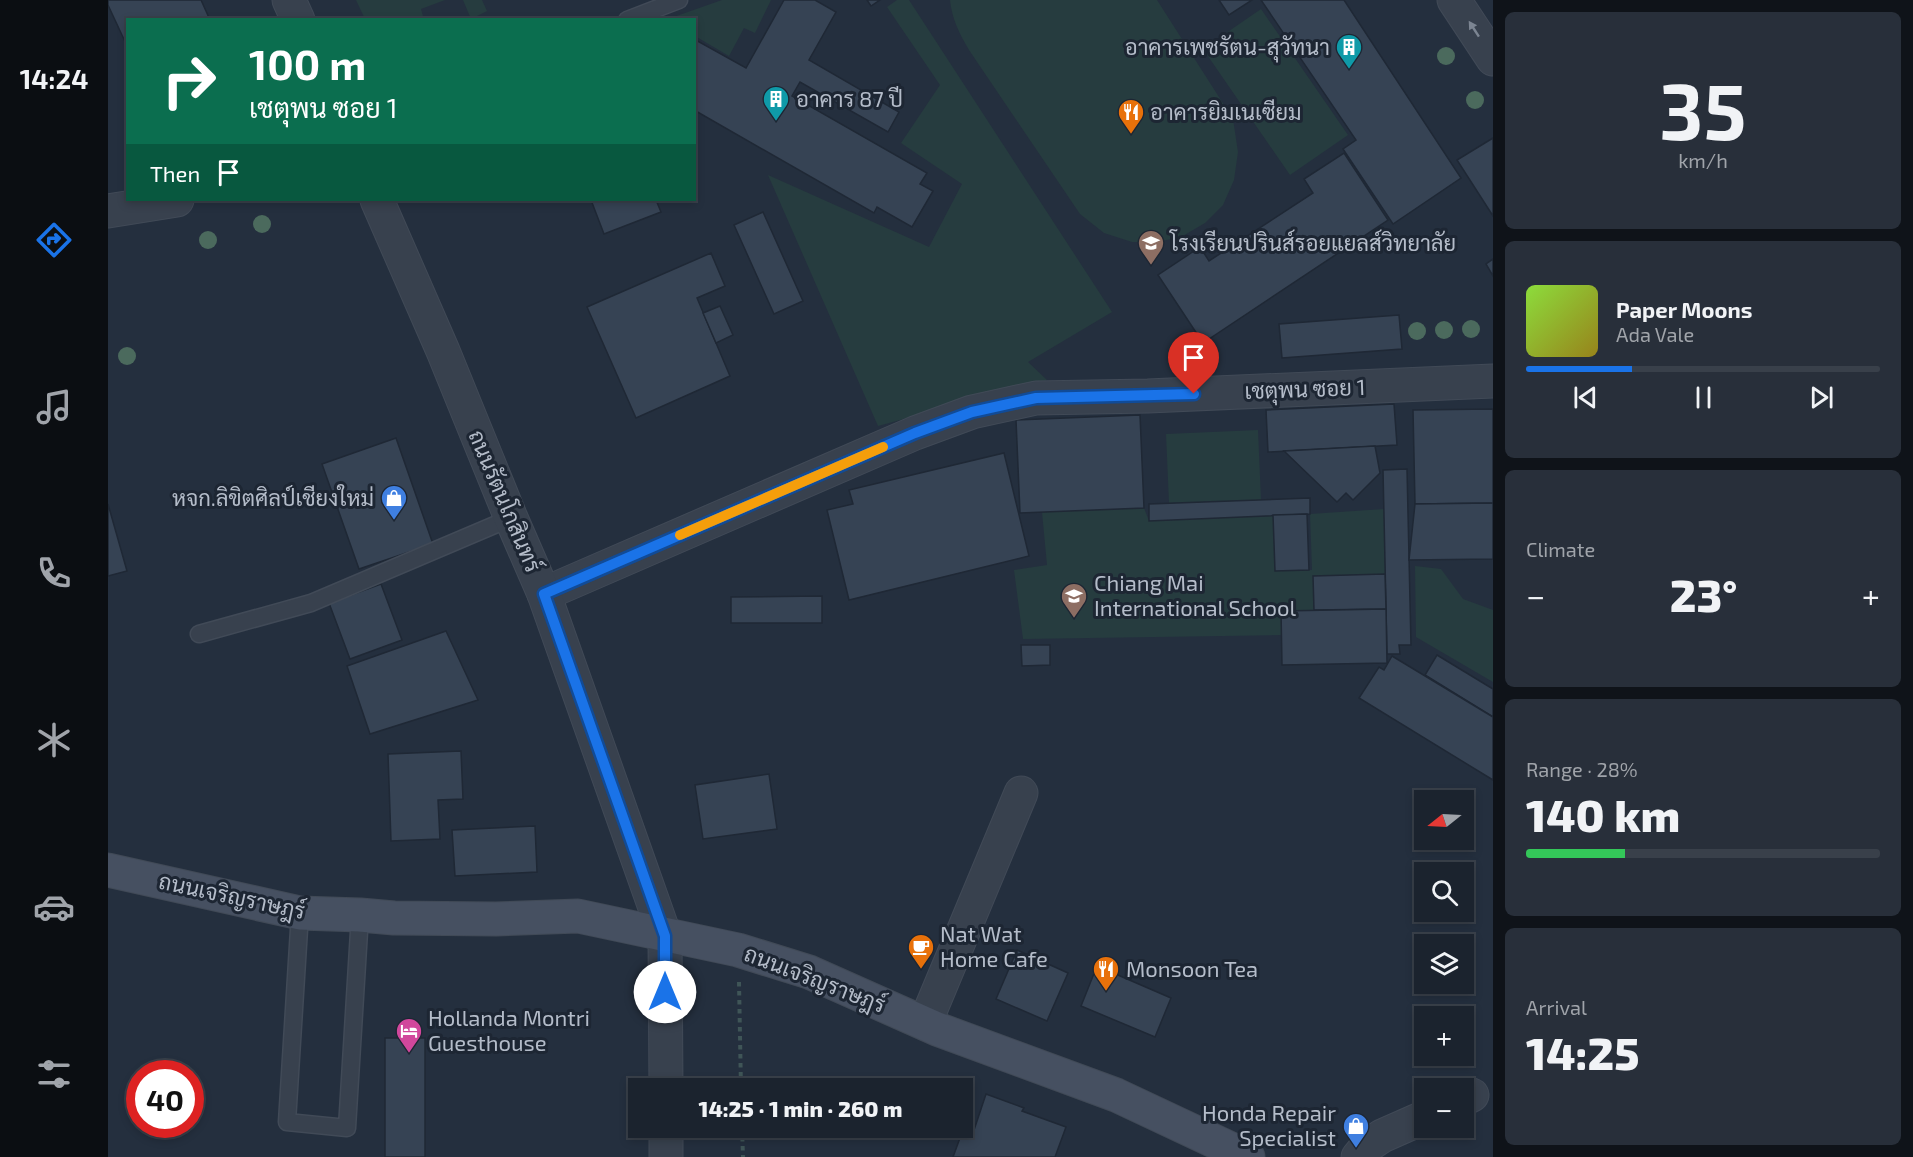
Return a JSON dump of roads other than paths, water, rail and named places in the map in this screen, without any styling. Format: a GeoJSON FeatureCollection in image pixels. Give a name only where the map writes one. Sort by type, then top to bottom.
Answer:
{"type":"FeatureCollection","features":[{"type":"Feature","properties":{"kind":"main road","name":"ถนนเจริญราษฎร์"},"geometry":{"type":"LineString","coordinates":[[108,870],[300,913],[394,918],[484,919],[578,916],[738,950],[809,972],[925,1023],[1116,1095],[1248,1157]]}},
{"type":"Feature","properties":{"kind":"street"},"geometry":{"type":"LineString","coordinates":[[289,0],[297,18]]}},
{"type":"Feature","properties":{"kind":"street"},"geometry":{"type":"LineString","coordinates":[[1454,0],[1493,59]]}},
{"type":"Feature","properties":{"kind":"street"},"geometry":{"type":"LineString","coordinates":[[108,211],[171,201]]}},
{"type":"Feature","properties":{"kind":"street","name":"ถนนรัตนโกสินทร์"},"geometry":{"type":"LineString","coordinates":[[377,201],[443,351],[544,594],[665,936],[666,1078]]}},
{"type":"Feature","properties":{"kind":"street","name":"เชตุพน ซอย 1"},"geometry":{"type":"LineString","coordinates":[[544,594],[915,433],[972,412],[1036,398],[1148,396],[1493,381]]}},
{"type":"Feature","properties":{"kind":"street"},"geometry":{"type":"LineString","coordinates":[[925,1023],[1021,793]]}},
{"type":"Feature","properties":{"kind":"street"},"geometry":{"type":"LineString","coordinates":[[1358,1157],[1367,1146],[1414,1122]]}},
{"type":"Feature","properties":{"kind":"lane"},"geometry":{"type":"LineString","coordinates":[[632,18],[679,0]]}},
{"type":"Feature","properties":{"kind":"lane"},"geometry":{"type":"LineString","coordinates":[[199,634],[311,603],[511,518]]}},
{"type":"Feature","properties":{"kind":"lane"},"geometry":{"type":"LineString","coordinates":[[300,913],[287,1122],[347,1128],[360,915]]}},
{"type":"Feature","properties":{"kind":"place","name":"อาคารเพชรัตน-สุวัทนา"},"geometry":{"type":"Point","coordinates":[1349,70]}},
{"type":"Feature","properties":{"kind":"place","name":"อาคาร 87 ปี"},"geometry":{"type":"Point","coordinates":[776,122]}},
{"type":"Feature","properties":{"kind":"place","name":"อาคารยิมเนเซียม"},"geometry":{"type":"Point","coordinates":[1131,135]}},
{"type":"Feature","properties":{"kind":"place","name":"โรงเรียนปรินส์รอยแยลส์วิทยาลัย"},"geometry":{"type":"Point","coordinates":[1151,266]}},
{"type":"Feature","properties":{"kind":"place","name":"หจก.ลิขิตศิลป์เชียงใหม่"},"geometry":{"type":"Point","coordinates":[394,521]}},
{"type":"Feature","properties":{"kind":"place","name":"Chiang Mai International School"},"geometry":{"type":"Point","coordinates":[1074,619]}},
{"type":"Feature","properties":{"kind":"place","name":"Nat Wat Home Cafe"},"geometry":{"type":"Point","coordinates":[921,970]}},
{"type":"Feature","properties":{"kind":"place","name":"Monsoon Tea"},"geometry":{"type":"Point","coordinates":[1106,992]}},
{"type":"Feature","properties":{"kind":"place","name":"Hollanda Montri Guesthouse"},"geometry":{"type":"Point","coordinates":[409,1054]}},
{"type":"Feature","properties":{"kind":"place","name":"Honda Repair Specialist"},"geometry":{"type":"Point","coordinates":[1356,1149]}}]}
